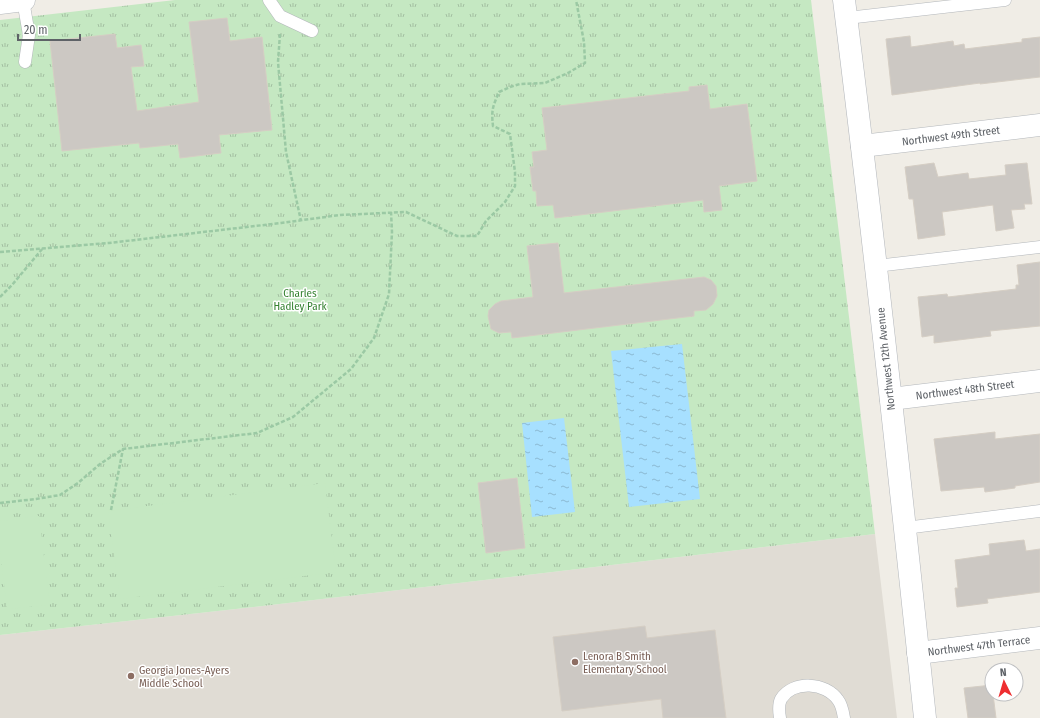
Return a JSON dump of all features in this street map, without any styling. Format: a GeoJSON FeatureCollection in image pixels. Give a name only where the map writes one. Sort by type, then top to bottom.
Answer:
{"type":"FeatureCollection","features":[{"type":"Feature","properties":{"kind":"main road"},"geometry":{"type":"LineString","coordinates":[[0,3],[24,0]]}},
{"type":"Feature","properties":{"kind":"main road","name":"Northwest 12th Avenue"},"geometry":{"type":"LineString","coordinates":[[846,9],[891,399],[925,718]]}},
{"type":"Feature","properties":{"kind":"main road","name":"Northwest 49th Street"},"geometry":{"type":"LineString","coordinates":[[862,146],[1040,125]]}},
{"type":"Feature","properties":{"kind":"main road","name":"Northwest 48th Street"},"geometry":{"type":"LineString","coordinates":[[891,399],[1040,382]]}},
{"type":"Feature","properties":{"kind":"main road","name":"Northwest 47th Terrace"},"geometry":{"type":"LineString","coordinates":[[918,653],[1040,638]]}},
{"type":"Feature","properties":{"kind":"lane"},"geometry":{"type":"LineString","coordinates":[[24,0],[29,35],[25,62]]}},
{"type":"Feature","properties":{"kind":"lane"},"geometry":{"type":"LineString","coordinates":[[268,0],[280,16],[312,31]]}},
{"type":"Feature","properties":{"kind":"lane"},"geometry":{"type":"LineString","coordinates":[[846,9],[1005,0]]}},
{"type":"Feature","properties":{"kind":"lane"},"geometry":{"type":"LineString","coordinates":[[876,266],[1040,247]]}},
{"type":"Feature","properties":{"kind":"lane"},"geometry":{"type":"LineString","coordinates":[[905,528],[1040,511]]}},
{"type":"Feature","properties":{"kind":"lane"},"geometry":{"type":"LineString","coordinates":[[780,718],[779,708],[781,700],[788,692],[795,688],[813,685],[822,687],[832,693],[839,700],[844,718]]}},
{"type":"Feature","properties":{"kind":"path"},"geometry":{"type":"LineString","coordinates":[[0,252],[109,243],[301,221],[340,215],[391,212],[406,212],[457,236],[477,236],[486,221],[505,202],[515,186],[515,172],[510,134],[493,126],[491,114],[496,98],[499,92],[510,87],[520,84],[545,83],[568,73],[585,63],[584,42],[576,0]]}},
{"type":"Feature","properties":{"kind":"path"},"geometry":{"type":"LineString","coordinates":[[280,16],[278,62],[286,152],[301,221]]}},
{"type":"Feature","properties":{"kind":"path"},"geometry":{"type":"LineString","coordinates":[[0,503],[60,495],[78,483],[100,464],[123,449],[257,433],[293,417],[351,369],[374,338],[389,294],[392,232],[391,212]]}},
{"type":"Feature","properties":{"kind":"path"},"geometry":{"type":"LineString","coordinates":[[0,297],[43,248]]}},
{"type":"Feature","properties":{"kind":"path"},"geometry":{"type":"LineString","coordinates":[[112,510],[123,449]]}},
{"type":"Feature","properties":{"kind":"shaded area","name":"Lenora B Smith Elementary School"},"geometry":{"type":"Polygon","coordinates":[[[875,534],[897,718],[0,718],[0,635],[254,607],[875,534]]]}},
{"type":"Feature","properties":{"kind":"green space","name":"Charles Hadley Park"},"geometry":{"type":"Polygon","coordinates":[[[175,0],[811,0],[875,534],[254,607],[0,635],[0,20],[175,0]]]}},
{"type":"Feature","properties":{"kind":"green space"},"geometry":{"type":"Polygon","coordinates":[[[325,483],[336,572],[120,599],[108,511],[325,483]]]}},
{"type":"Feature","properties":{"kind":"green space"},"geometry":{"type":"Polygon","coordinates":[[[39,516],[50,605],[7,609],[0,550],[0,521],[39,516]]]}},
{"type":"Feature","properties":{"kind":"water"},"geometry":{"type":"Polygon","coordinates":[[[682,344],[700,499],[629,507],[611,351],[682,344]]]}},
{"type":"Feature","properties":{"kind":"water"},"geometry":{"type":"Polygon","coordinates":[[[564,418],[575,512],[532,517],[522,423],[564,418]]]}},
{"type":"Feature","properties":{"kind":"building"},"geometry":{"type":"Polygon","coordinates":[[[227,18],[230,41],[262,37],[272,130],[219,135],[221,153],[180,158],[178,144],[140,148],[139,143],[62,151],[50,41],[115,34],[117,48],[141,45],[144,66],[131,67],[137,111],[199,102],[189,22],[227,18]]]}},
{"type":"Feature","properties":{"kind":"building"},"geometry":{"type":"Polygon","coordinates":[[[910,36],[911,47],[953,41],[954,46],[964,44],[965,49],[1022,42],[1022,39],[1040,37],[1040,77],[980,83],[892,95],[886,39],[910,36]]]}},
{"type":"Feature","properties":{"kind":"building"},"geometry":{"type":"Polygon","coordinates":[[[707,85],[710,109],[747,104],[757,181],[719,186],[722,210],[704,212],[703,200],[555,218],[553,205],[537,206],[536,191],[533,191],[530,167],[534,167],[532,152],[547,150],[542,108],[689,91],[689,87],[707,85]]]}},
{"type":"Feature","properties":{"kind":"building"},"geometry":{"type":"Polygon","coordinates":[[[934,163],[938,177],[968,173],[969,179],[1006,175],[1005,165],[1027,163],[1032,204],[1024,204],[1025,209],[1011,210],[1014,228],[996,231],[993,205],[942,212],[945,235],[918,239],[913,199],[909,199],[905,167],[934,163]]]}},
{"type":"Feature","properties":{"kind":"building"},"geometry":{"type":"Polygon","coordinates":[[[558,243],[564,293],[704,277],[711,280],[716,286],[717,296],[713,304],[706,310],[694,311],[694,316],[512,338],[511,332],[499,333],[491,329],[488,316],[489,310],[495,304],[501,301],[533,297],[527,246],[558,243]]]}},
{"type":"Feature","properties":{"kind":"building"},"geometry":{"type":"Polygon","coordinates":[[[1040,262],[1040,326],[990,331],[991,336],[934,343],[934,335],[922,337],[918,297],[947,294],[948,297],[1016,289],[1016,285],[1019,285],[1017,265],[1040,262]]]}},
{"type":"Feature","properties":{"kind":"building"},"geometry":{"type":"Polygon","coordinates":[[[995,432],[995,439],[1040,434],[1040,482],[1015,486],[1015,488],[985,492],[984,487],[941,491],[934,439],[995,432]]]}},
{"type":"Feature","properties":{"kind":"building"},"geometry":{"type":"Polygon","coordinates":[[[517,478],[525,548],[486,553],[478,483],[517,478]]]}},
{"type":"Feature","properties":{"kind":"building"},"geometry":{"type":"Polygon","coordinates":[[[1024,540],[1026,551],[1040,549],[1040,592],[987,599],[988,603],[957,607],[955,588],[958,588],[955,560],[990,555],[989,544],[1024,540]]]}},
{"type":"Feature","properties":{"kind":"building"},"geometry":{"type":"Polygon","coordinates":[[[645,626],[647,638],[715,630],[726,718],[663,718],[661,699],[562,711],[553,637],[645,626]]]}},
{"type":"Feature","properties":{"kind":"building"},"geometry":{"type":"Polygon","coordinates":[[[984,686],[984,702],[994,702],[996,718],[968,718],[964,688],[984,686]]]}},
{"type":"Feature","properties":{"kind":"place","name":"Lenora B Smith Elementary School"},"geometry":{"type":"Point","coordinates":[575,662]}},
{"type":"Feature","properties":{"kind":"place","name":"Georgia Jones-Ayers Middle School"},"geometry":{"type":"Point","coordinates":[131,676]}}]}
